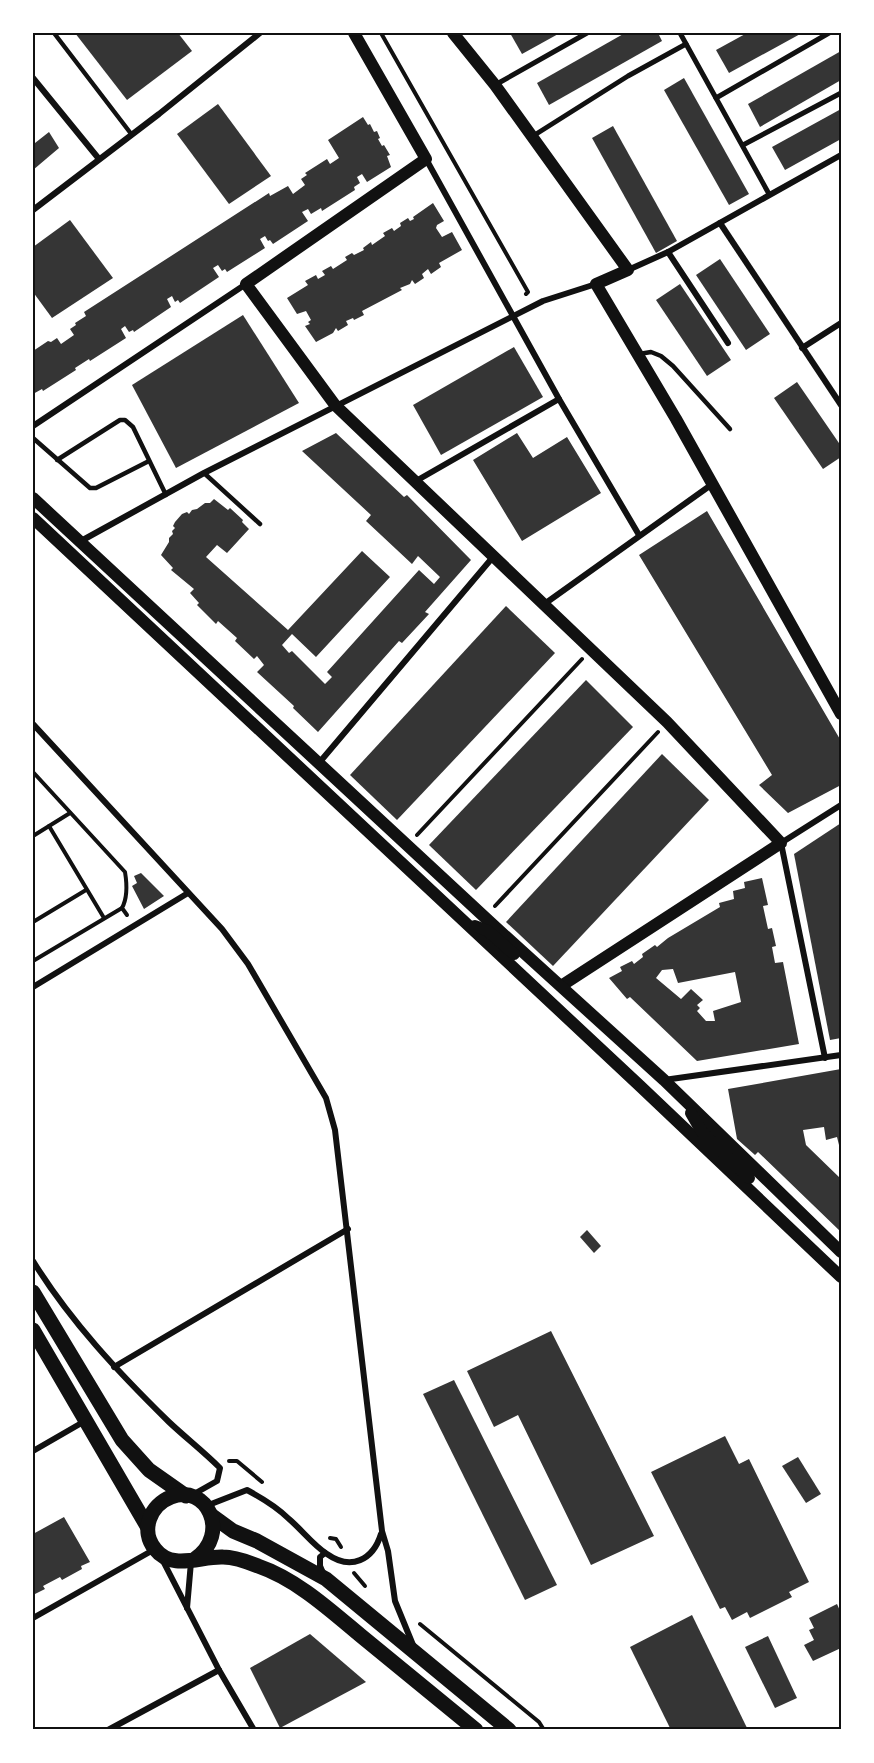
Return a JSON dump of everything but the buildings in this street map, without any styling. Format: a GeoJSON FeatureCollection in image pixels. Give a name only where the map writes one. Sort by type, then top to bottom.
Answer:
{"type":"FeatureCollection","features":[{"type":"Feature","properties":{"kind":"main road"},"geometry":{"type":"LineString","coordinates":[[354,33],[426,159],[246,284],[334,405],[667,722],[781,843],[561,986],[546,982],[488,932],[464,921]]}},
{"type":"Feature","properties":{"kind":"main road"},"geometry":{"type":"LineString","coordinates":[[456,34],[628,270],[596,284],[676,419],[841,714]]}},
{"type":"Feature","properties":{"kind":"main road"},"geometry":{"type":"LineString","coordinates":[[33,498],[664,1080],[841,1252]]}},
{"type":"Feature","properties":{"kind":"main road"},"geometry":{"type":"LineString","coordinates":[[33,518],[841,1277]]}},
{"type":"Feature","properties":{"kind":"main road"},"geometry":{"type":"LineString","coordinates":[[683,1099],[702,1132],[753,1183],[766,1206]]}},
{"type":"Feature","properties":{"kind":"main road"},"geometry":{"type":"LineString","coordinates":[[33,1292],[122,1440],[148,1470],[188,1496],[200,1501],[234,1531],[326,1579],[509,1730]]}},
{"type":"Feature","properties":{"kind":"main road"},"geometry":{"type":"LineString","coordinates":[[33,1330],[147,1526],[149,1538],[157,1552],[171,1561],[182,1562],[224,1557],[260,1566],[308,1592],[476,1730]]}},
{"type":"Feature","properties":{"kind":"main road"},"geometry":{"type":"LineString","coordinates":[[147,1526],[151,1513],[160,1502],[173,1496],[188,1496]]}},
{"type":"Feature","properties":{"kind":"main road"},"geometry":{"type":"LineString","coordinates":[[193,1560],[203,1553],[213,1536],[214,1526],[209,1511]]}},
{"type":"Feature","properties":{"kind":"street"},"geometry":{"type":"LineString","coordinates":[[33,210],[260,33]]}},
{"type":"Feature","properties":{"kind":"street"},"geometry":{"type":"LineString","coordinates":[[495,85],[587,33]]}},
{"type":"Feature","properties":{"kind":"street"},"geometry":{"type":"LineString","coordinates":[[680,33],[769,194]]}},
{"type":"Feature","properties":{"kind":"street"},"geometry":{"type":"LineString","coordinates":[[717,98],[829,33]]}},
{"type":"Feature","properties":{"kind":"street"},"geometry":{"type":"LineString","coordinates":[[532,136],[628,76],[686,44]]}},
{"type":"Feature","properties":{"kind":"street"},"geometry":{"type":"LineString","coordinates":[[33,78],[99,159]]}},
{"type":"Feature","properties":{"kind":"street"},"geometry":{"type":"LineString","coordinates":[[743,145],[841,93]]}},
{"type":"Feature","properties":{"kind":"street"},"geometry":{"type":"LineString","coordinates":[[628,270],[668,252],[841,155]]}},
{"type":"Feature","properties":{"kind":"street"},"geometry":{"type":"LineString","coordinates":[[426,159],[559,399],[639,535]]}},
{"type":"Feature","properties":{"kind":"street"},"geometry":{"type":"LineString","coordinates":[[720,223],[841,405]]}},
{"type":"Feature","properties":{"kind":"street"},"geometry":{"type":"LineString","coordinates":[[668,252],[728,343]]}},
{"type":"Feature","properties":{"kind":"street"},"geometry":{"type":"LineString","coordinates":[[33,426],[246,284]]}},
{"type":"Feature","properties":{"kind":"street"},"geometry":{"type":"LineString","coordinates":[[81,541],[204,473],[512,313],[596,284]]}},
{"type":"Feature","properties":{"kind":"street"},"geometry":{"type":"LineString","coordinates":[[802,348],[841,323]]}},
{"type":"Feature","properties":{"kind":"street"},"geometry":{"type":"LineString","coordinates":[[416,481],[559,399]]}},
{"type":"Feature","properties":{"kind":"street"},"geometry":{"type":"LineString","coordinates":[[543,605],[711,485]]}},
{"type":"Feature","properties":{"kind":"street"},"geometry":{"type":"LineString","coordinates":[[319,763],[493,557]]}},
{"type":"Feature","properties":{"kind":"street"},"geometry":{"type":"LineString","coordinates":[[33,724],[222,929],[248,964],[326,1098],[335,1130],[348,1229],[382,1531],[388,1551],[395,1601],[400,1617],[420,1656]]}},
{"type":"Feature","properties":{"kind":"street"},"geometry":{"type":"LineString","coordinates":[[825,1058],[781,843],[841,805]]}},
{"type":"Feature","properties":{"kind":"street"},"geometry":{"type":"LineString","coordinates":[[33,987],[188,893]]}},
{"type":"Feature","properties":{"kind":"street"},"geometry":{"type":"LineString","coordinates":[[664,1080],[841,1055]]}},
{"type":"Feature","properties":{"kind":"street"},"geometry":{"type":"LineString","coordinates":[[114,1367],[348,1229]]}},
{"type":"Feature","properties":{"kind":"street"},"geometry":{"type":"LineString","coordinates":[[33,1261],[62,1302],[114,1367],[171,1424],[220,1468],[218,1481],[188,1496]]}},
{"type":"Feature","properties":{"kind":"street"},"geometry":{"type":"LineString","coordinates":[[33,1451],[85,1420]]}},
{"type":"Feature","properties":{"kind":"street"},"geometry":{"type":"LineString","coordinates":[[209,1511],[208,1504],[247,1490],[262,1498],[288,1518],[325,1553],[349,1563],[359,1561],[374,1550],[382,1531]]}},
{"type":"Feature","properties":{"kind":"street"},"geometry":{"type":"LineString","coordinates":[[33,1618],[157,1552],[219,1670],[254,1730]]}},
{"type":"Feature","properties":{"kind":"street"},"geometry":{"type":"LineString","coordinates":[[325,1553],[320,1557],[319,1562],[326,1579]]}},
{"type":"Feature","properties":{"kind":"street"},"geometry":{"type":"LineString","coordinates":[[187,1609],[193,1560]]}},
{"type":"Feature","properties":{"kind":"street"},"geometry":{"type":"LineString","coordinates":[[108,1730],[219,1670]]}},
{"type":"Feature","properties":{"kind":"lane"},"geometry":{"type":"LineString","coordinates":[[54,33],[132,135]]}},
{"type":"Feature","properties":{"kind":"lane"},"geometry":{"type":"LineString","coordinates":[[636,354],[651,352],[662,356],[730,429]]}},
{"type":"Feature","properties":{"kind":"lane"},"geometry":{"type":"LineString","coordinates":[[57,460],[120,420],[125,420],[133,427],[166,495]]}},
{"type":"Feature","properties":{"kind":"lane"},"geometry":{"type":"LineString","coordinates":[[33,438],[90,488],[96,488],[149,461]]}},
{"type":"Feature","properties":{"kind":"lane"},"geometry":{"type":"LineString","coordinates":[[204,473],[260,524]]}},
{"type":"Feature","properties":{"kind":"path"},"geometry":{"type":"LineString","coordinates":[[381,33],[528,292],[512,313]]}},
{"type":"Feature","properties":{"kind":"path"},"geometry":{"type":"LineString","coordinates":[[414,838],[591,650]]}},
{"type":"Feature","properties":{"kind":"path"},"geometry":{"type":"LineString","coordinates":[[491,910],[667,722]]}},
{"type":"Feature","properties":{"kind":"path"},"geometry":{"type":"LineString","coordinates":[[33,772],[125,872],[127,882],[126,900],[122,908],[33,961]]}},
{"type":"Feature","properties":{"kind":"path"},"geometry":{"type":"LineString","coordinates":[[33,836],[70,813]]}},
{"type":"Feature","properties":{"kind":"path"},"geometry":{"type":"LineString","coordinates":[[49,826],[104,918]]}},
{"type":"Feature","properties":{"kind":"path"},"geometry":{"type":"LineString","coordinates":[[33,922],[87,890]]}},
{"type":"Feature","properties":{"kind":"path"},"geometry":{"type":"LineString","coordinates":[[122,908],[129,919]]}}]}
